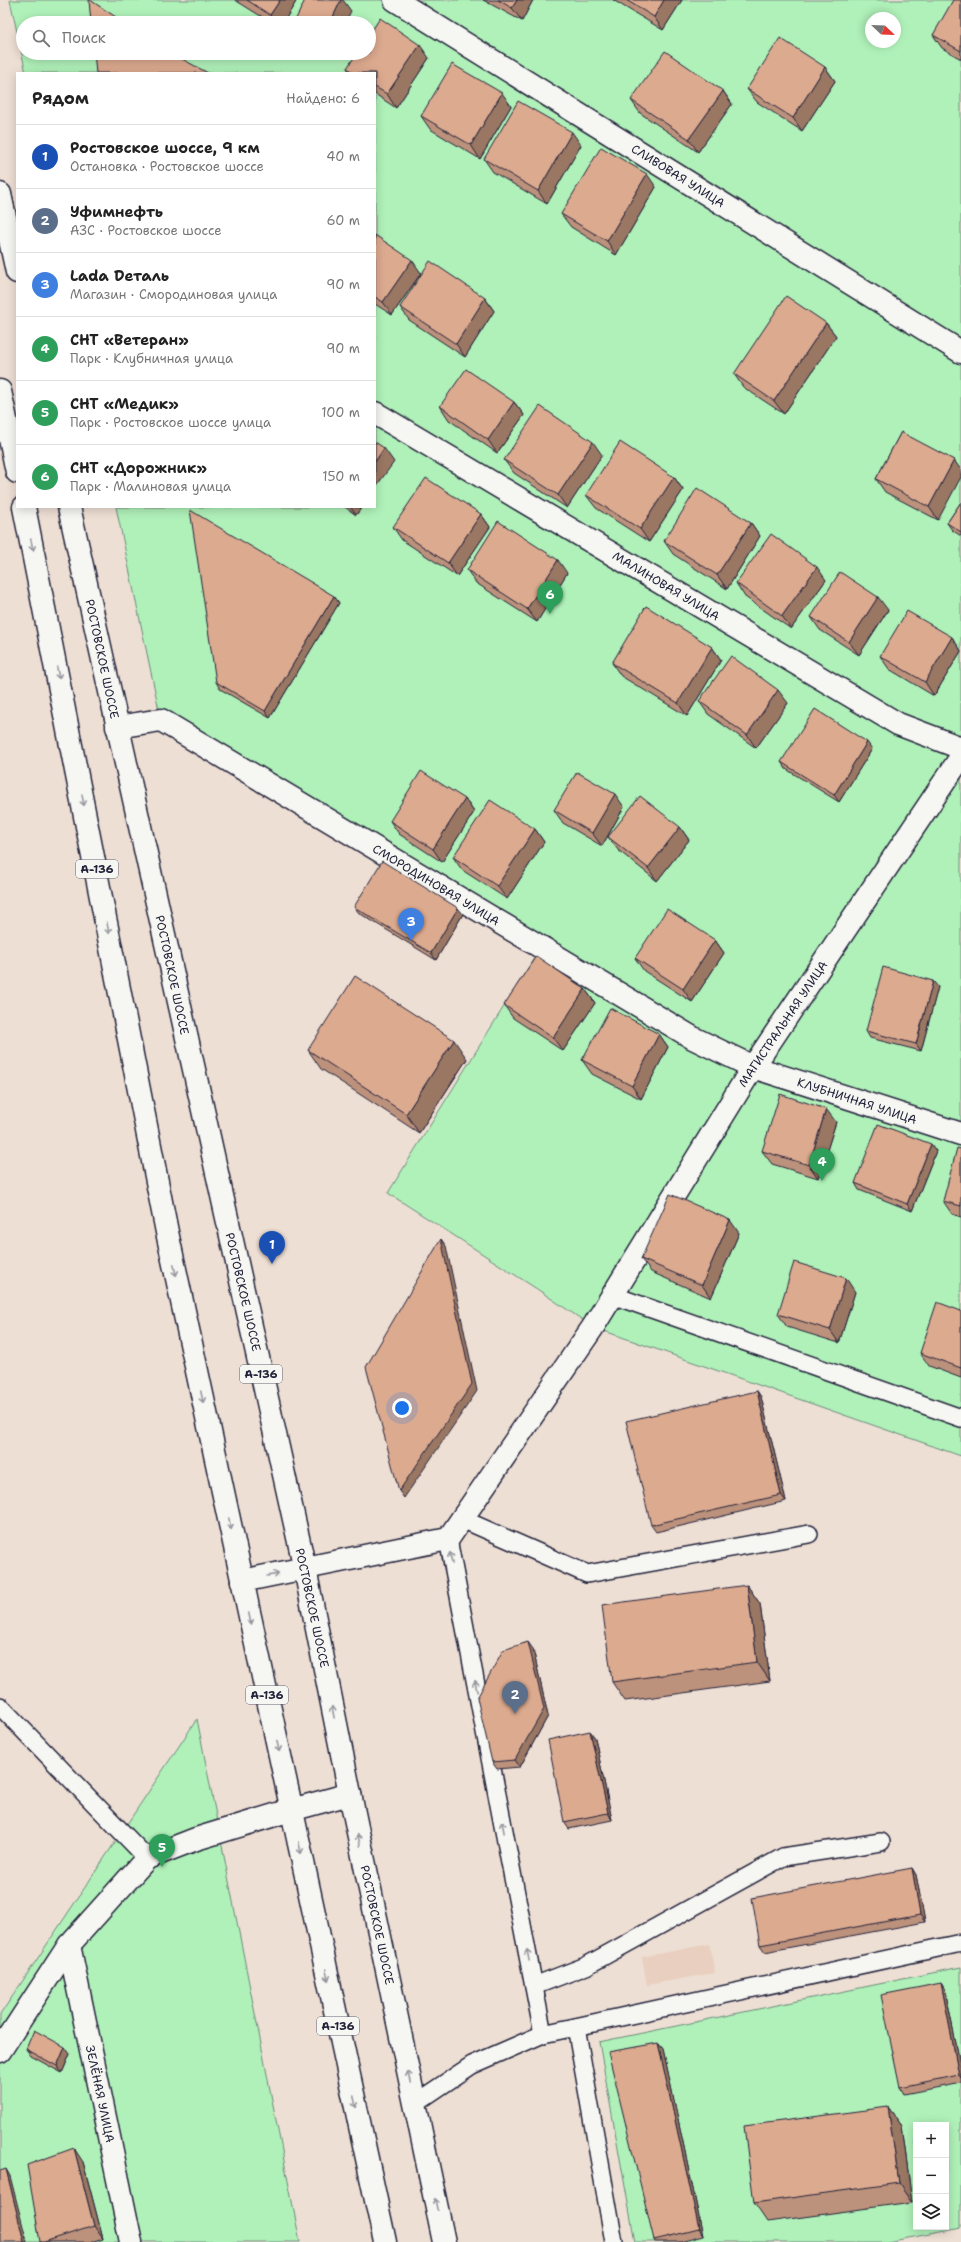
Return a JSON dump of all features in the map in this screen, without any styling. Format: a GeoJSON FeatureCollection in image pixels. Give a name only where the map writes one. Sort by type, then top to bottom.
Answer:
{"type":"FeatureCollection","features":[{"type":"Feature","properties":{"kind":"main road","name":"СЛИВОВАЯ УЛИЦА"},"geometry":{"type":"LineString","coordinates":[[395,0],[961,352]]}},
{"type":"Feature","properties":{"kind":"main road"},"geometry":{"type":"LineString","coordinates":[[0,194],[16,265]]}},
{"type":"Feature","properties":{"kind":"main road"},"geometry":{"type":"LineString","coordinates":[[0,391],[16,467]]}},
{"type":"Feature","properties":{"kind":"main road","name":"МАЛИНОВАЯ УЛИЦА"},"geometry":{"type":"LineString","coordinates":[[376,414],[898,724],[961,748]]}},
{"type":"Feature","properties":{"kind":"main road","name":"А-136"},"geometry":{"type":"LineString","coordinates":[[24,508],[144,1110],[147,1138],[385,2242]]}},
{"type":"Feature","properties":{"kind":"main road","name":"РОСТОВСКОЕ ШОССЕ"},"geometry":{"type":"LineString","coordinates":[[69,508],[305,1569],[414,2104],[444,2242]]}},
{"type":"Feature","properties":{"kind":"main road","name":"СМОРОДИНОВАЯ УЛИЦА"},"geometry":{"type":"LineString","coordinates":[[117,727],[161,720],[693,1038],[753,1067]]}},
{"type":"Feature","properties":{"kind":"main road","name":"МАГИСТРАЛЬНАЯ УЛИЦА"},"geometry":{"type":"LineString","coordinates":[[448,1539],[593,1327],[753,1067],[961,757]]}},
{"type":"Feature","properties":{"kind":"main road","name":"КЛУБНИЧНАЯ УЛИЦА"},"geometry":{"type":"LineString","coordinates":[[753,1067],[961,1134]]}},
{"type":"Feature","properties":{"kind":"main road"},"geometry":{"type":"LineString","coordinates":[[242,1581],[448,1539]]}},
{"type":"Feature","properties":{"kind":"main road"},"geometry":{"type":"LineString","coordinates":[[0,2051],[69,1946],[147,1858],[196,1839],[350,1794]]}},
{"type":"Feature","properties":{"kind":"main road","name":"ЗЕЛЁНАЯ УЛИЦА"},"geometry":{"type":"LineString","coordinates":[[69,1946],[131,2242]]}},
{"type":"Feature","properties":{"kind":"lane"},"geometry":{"type":"LineString","coordinates":[[612,1295],[961,1418]]}},
{"type":"Feature","properties":{"kind":"lane"},"geometry":{"type":"LineString","coordinates":[[462,1519],[587,1574],[809,1534]]}},
{"type":"Feature","properties":{"kind":"lane"},"geometry":{"type":"LineString","coordinates":[[448,1539],[543,2034]]}},
{"type":"Feature","properties":{"kind":"lane"},"geometry":{"type":"LineString","coordinates":[[0,1706],[147,1858]]}},
{"type":"Feature","properties":{"kind":"lane"},"geometry":{"type":"LineString","coordinates":[[534,1986],[586,1966],[783,1857],[881,1842]]}},
{"type":"Feature","properties":{"kind":"lane"},"geometry":{"type":"LineString","coordinates":[[414,2104],[472,2066],[543,2034],[961,1943]]}},
{"type":"Feature","properties":{"kind":"lane"},"geometry":{"type":"LineString","coordinates":[[576,2027],[614,2242]]}},
{"type":"Feature","properties":{"kind":"shaded area"},"geometry":{"type":"Polygon","coordinates":[[[709,1944],[715,1973],[647,1985],[642,1957],[709,1944]]]}},
{"type":"Feature","properties":{"kind":"green space"},"geometry":{"type":"Polygon","coordinates":[[[10,0],[961,0],[961,1456],[593,1327],[388,1193],[536,955],[163,729],[116,508],[376,508],[376,72],[26,72],[23,60],[376,60],[376,16],[16,16],[16,27],[10,0]]]}},
{"type":"Feature","properties":{"kind":"green space"},"geometry":{"type":"Polygon","coordinates":[[[197,1719],[300,2242],[0,2242],[0,2015],[197,1719]]]}},
{"type":"Feature","properties":{"kind":"green space"},"geometry":{"type":"Polygon","coordinates":[[[961,1967],[961,2228],[887,2242],[635,2242],[599,2042],[961,1967]]]}},
{"type":"Feature","properties":{"kind":"building"},"geometry":{"type":"Polygon","coordinates":[[[89,0],[114,16],[90,16],[89,0]]]}},
{"type":"Feature","properties":{"kind":"building"},"geometry":{"type":"Polygon","coordinates":[[[247,0],[280,0],[270,15],[247,0]]]}},
{"type":"Feature","properties":{"kind":"building"},"geometry":{"type":"Polygon","coordinates":[[[305,0],[341,0],[333,16],[297,16],[305,0]]]}},
{"type":"Feature","properties":{"kind":"building"},"geometry":{"type":"Polygon","coordinates":[[[498,0],[517,0],[512,8],[498,0]]]}},
{"type":"Feature","properties":{"kind":"building"},"geometry":{"type":"Polygon","coordinates":[[[626,0],[664,0],[654,17],[626,0]]]}},
{"type":"Feature","properties":{"kind":"building"},"geometry":{"type":"Polygon","coordinates":[[[953,0],[961,0],[961,51],[933,35],[953,0]]]}},
{"type":"Feature","properties":{"kind":"building"},"geometry":{"type":"Polygon","coordinates":[[[380,18],[420,45],[387,94],[376,88],[376,72],[353,72],[347,68],[352,60],[376,60],[376,24],[380,18]]]}},
{"type":"Feature","properties":{"kind":"building"},"geometry":{"type":"Polygon","coordinates":[[[780,38],[825,67],[793,118],[747,89],[780,38]]]}},
{"type":"Feature","properties":{"kind":"building"},"geometry":{"type":"Polygon","coordinates":[[[665,51],[723,91],[689,139],[631,100],[665,51]]]}},
{"type":"Feature","properties":{"kind":"building"},"geometry":{"type":"Polygon","coordinates":[[[95,60],[184,60],[206,72],[96,72],[95,60]]]}},
{"type":"Feature","properties":{"kind":"building"},"geometry":{"type":"Polygon","coordinates":[[[452,64],[502,93],[471,145],[421,116],[452,64]]]}},
{"type":"Feature","properties":{"kind":"building"},"geometry":{"type":"Polygon","coordinates":[[[518,101],[572,132],[538,191],[484,159],[518,101]]]}},
{"type":"Feature","properties":{"kind":"building"},"geometry":{"type":"Polygon","coordinates":[[[601,147],[647,174],[607,241],[561,214],[601,147]]]}},
{"type":"Feature","properties":{"kind":"building"},"geometry":{"type":"Polygon","coordinates":[[[376,236],[412,260],[383,302],[376,298],[376,236]]]}},
{"type":"Feature","properties":{"kind":"building"},"geometry":{"type":"Polygon","coordinates":[[[430,261],[485,298],[456,344],[400,307],[430,261]]]}},
{"type":"Feature","properties":{"kind":"building"},"geometry":{"type":"Polygon","coordinates":[[[786,296],[826,323],[774,401],[734,374],[786,296]]]}},
{"type":"Feature","properties":{"kind":"building"},"geometry":{"type":"Polygon","coordinates":[[[466,369],[514,402],[488,440],[440,406],[466,369]]]}},
{"type":"Feature","properties":{"kind":"building"},"geometry":{"type":"Polygon","coordinates":[[[540,406],[593,442],[558,495],[504,460],[540,406]]]}},
{"type":"Feature","properties":{"kind":"building"},"geometry":{"type":"Polygon","coordinates":[[[901,432],[954,460],[929,507],[876,479],[901,432]]]}},
{"type":"Feature","properties":{"kind":"building"},"geometry":{"type":"Polygon","coordinates":[[[620,442],[674,477],[640,529],[586,495],[620,442]]]}},
{"type":"Feature","properties":{"kind":"building"},"geometry":{"type":"Polygon","coordinates":[[[376,443],[384,448],[376,460],[376,443]]]}},
{"type":"Feature","properties":{"kind":"building"},"geometry":{"type":"Polygon","coordinates":[[[426,478],[481,514],[448,563],[393,527],[426,478]]]}},
{"type":"Feature","properties":{"kind":"building"},"geometry":{"type":"Polygon","coordinates":[[[697,488],[751,523],[717,575],[664,541],[697,488]]]}},
{"type":"Feature","properties":{"kind":"building"},"geometry":{"type":"Polygon","coordinates":[[[961,502],[961,532],[947,523],[961,502]]]}},
{"type":"Feature","properties":{"kind":"building"},"geometry":{"type":"Polygon","coordinates":[[[190,510],[334,596],[265,711],[216,682],[190,510]]]}},
{"type":"Feature","properties":{"kind":"building"},"geometry":{"type":"Polygon","coordinates":[[[498,521],[558,560],[527,609],[467,570],[498,521]]]}},
{"type":"Feature","properties":{"kind":"building"},"geometry":{"type":"Polygon","coordinates":[[[771,534],[817,567],[782,616],[736,583],[771,534]]]}},
{"type":"Feature","properties":{"kind":"building"},"geometry":{"type":"Polygon","coordinates":[[[840,572],[878,597],[849,642],[811,617],[840,572]]]}},
{"type":"Feature","properties":{"kind":"building"},"geometry":{"type":"Polygon","coordinates":[[[646,606],[712,647],[678,703],[612,663],[646,606]]]}},
{"type":"Feature","properties":{"kind":"building"},"geometry":{"type":"Polygon","coordinates":[[[907,611],[952,637],[925,682],[880,656],[907,611]]]}},
{"type":"Feature","properties":{"kind":"building"},"geometry":{"type":"Polygon","coordinates":[[[731,656],[778,690],[747,735],[699,701],[731,656]]]}},
{"type":"Feature","properties":{"kind":"building"},"geometry":{"type":"Polygon","coordinates":[[[815,709],[867,742],[834,795],[781,762],[815,709]]]}},
{"type":"Feature","properties":{"kind":"building"},"geometry":{"type":"Polygon","coordinates":[[[421,771],[465,799],[433,849],[390,821],[421,771]]]}},
{"type":"Feature","properties":{"kind":"building"},"geometry":{"type":"Polygon","coordinates":[[[577,772],[615,794],[592,833],[554,810],[577,772]]]}},
{"type":"Feature","properties":{"kind":"building"},"geometry":{"type":"Polygon","coordinates":[[[640,796],[680,827],[648,868],[608,837],[640,796]]]}},
{"type":"Feature","properties":{"kind":"building"},"geometry":{"type":"Polygon","coordinates":[[[490,800],[535,829],[497,886],[453,857],[490,800]]]}},
{"type":"Feature","properties":{"kind":"building"},"geometry":{"type":"Polygon","coordinates":[[[382,861],[458,908],[431,953],[354,907],[382,861]]]}},
{"type":"Feature","properties":{"kind":"building"},"geometry":{"type":"Polygon","coordinates":[[[667,909],[715,940],[683,989],[635,958],[667,909]]]}},
{"type":"Feature","properties":{"kind":"building"},"geometry":{"type":"Polygon","coordinates":[[[536,956],[585,989],[553,1038],[504,1005],[536,956]]]}},
{"type":"Feature","properties":{"kind":"building"},"geometry":{"type":"Polygon","coordinates":[[[883,967],[933,981],[916,1044],[866,1031],[883,967]]]}},
{"type":"Feature","properties":{"kind":"building"},"geometry":{"type":"Polygon","coordinates":[[[355,976],[454,1040],[406,1114],[308,1050],[355,976]]]}},
{"type":"Feature","properties":{"kind":"building"},"geometry":{"type":"Polygon","coordinates":[[[610,1008],[659,1034],[632,1086],[582,1060],[610,1008]]]}},
{"type":"Feature","properties":{"kind":"building"},"geometry":{"type":"Polygon","coordinates":[[[780,1094],[826,1109],[809,1165],[762,1151],[780,1094]]]}},
{"type":"Feature","properties":{"kind":"building"},"geometry":{"type":"Polygon","coordinates":[[[878,1124],[931,1144],[907,1204],[855,1183],[878,1124]]]}},
{"type":"Feature","properties":{"kind":"building"},"geometry":{"type":"Polygon","coordinates":[[[957,1148],[961,1149],[961,1206],[943,1201],[957,1148]]]}},
{"type":"Feature","properties":{"kind":"building"},"geometry":{"type":"Polygon","coordinates":[[[670,1194],[730,1220],[702,1285],[641,1259],[670,1194]]]}},
{"type":"Feature","properties":{"kind":"building"},"geometry":{"type":"Polygon","coordinates":[[[441,1239],[472,1384],[399,1491],[366,1367],[441,1239]]]}},
{"type":"Feature","properties":{"kind":"building"},"geometry":{"type":"Polygon","coordinates":[[[794,1262],[846,1278],[830,1330],[778,1314],[794,1262]]]}},
{"type":"Feature","properties":{"kind":"building"},"geometry":{"type":"Polygon","coordinates":[[[937,1302],[961,1311],[961,1368],[920,1353],[937,1302]]]}},
{"type":"Feature","properties":{"kind":"building"},"geometry":{"type":"Polygon","coordinates":[[[757,1391],[781,1495],[651,1525],[626,1421],[757,1391]]]}},
{"type":"Feature","properties":{"kind":"building"},"geometry":{"type":"Polygon","coordinates":[[[747,1585],[757,1662],[612,1682],[602,1605],[747,1585]]]}},
{"type":"Feature","properties":{"kind":"building"},"geometry":{"type":"Polygon","coordinates":[[[528,1642],[544,1709],[515,1760],[492,1762],[477,1698],[503,1650],[528,1642]]]}},
{"type":"Feature","properties":{"kind":"building"},"geometry":{"type":"Polygon","coordinates":[[[590,1731],[608,1813],[564,1822],[548,1740],[590,1731]]]}},
{"type":"Feature","properties":{"kind":"building"},"geometry":{"type":"Polygon","coordinates":[[[912,1868],[920,1915],[760,1945],[752,1898],[912,1868]]]}},
{"type":"Feature","properties":{"kind":"building"},"geometry":{"type":"Polygon","coordinates":[[[941,1983],[959,2075],[900,2087],[881,1995],[941,1983]]]}},
{"type":"Feature","properties":{"kind":"building"},"geometry":{"type":"Polygon","coordinates":[[[34,2030],[65,2047],[57,2066],[26,2049],[34,2030]]]}},
{"type":"Feature","properties":{"kind":"building"},"geometry":{"type":"Polygon","coordinates":[[[658,2043],[699,2229],[654,2240],[608,2052],[658,2043]]]}},
{"type":"Feature","properties":{"kind":"building"},"geometry":{"type":"Polygon","coordinates":[[[888,2107],[899,2183],[754,2203],[744,2126],[888,2107]]]}},
{"type":"Feature","properties":{"kind":"building"},"geometry":{"type":"Polygon","coordinates":[[[74,2148],[94,2226],[40,2242],[27,2165],[74,2148]]]}},
{"type":"Feature","properties":{"kind":"building"},"geometry":{"type":"Polygon","coordinates":[[[6,2169],[24,2242],[0,2242],[0,2171],[6,2169]]]}},
{"type":"Feature","properties":{"kind":"place","name":"СНТ «Дорожник»"},"geometry":{"type":"Point","coordinates":[550,614]}},
{"type":"Feature","properties":{"kind":"place","name":"Lada Dеталь"},"geometry":{"type":"Point","coordinates":[411,941]}},
{"type":"Feature","properties":{"kind":"place","name":"СНТ «Ветеран»"},"geometry":{"type":"Point","coordinates":[822,1181]}},
{"type":"Feature","properties":{"kind":"place","name":"Ростовское шоссе, 9 км"},"geometry":{"type":"Point","coordinates":[272,1264]}},
{"type":"Feature","properties":{"kind":"place","name":"Уфимнефть"},"geometry":{"type":"Point","coordinates":[515,1714]}},
{"type":"Feature","properties":{"kind":"place","name":"СНТ «Медик»"},"geometry":{"type":"Point","coordinates":[162,1867]}}]}
